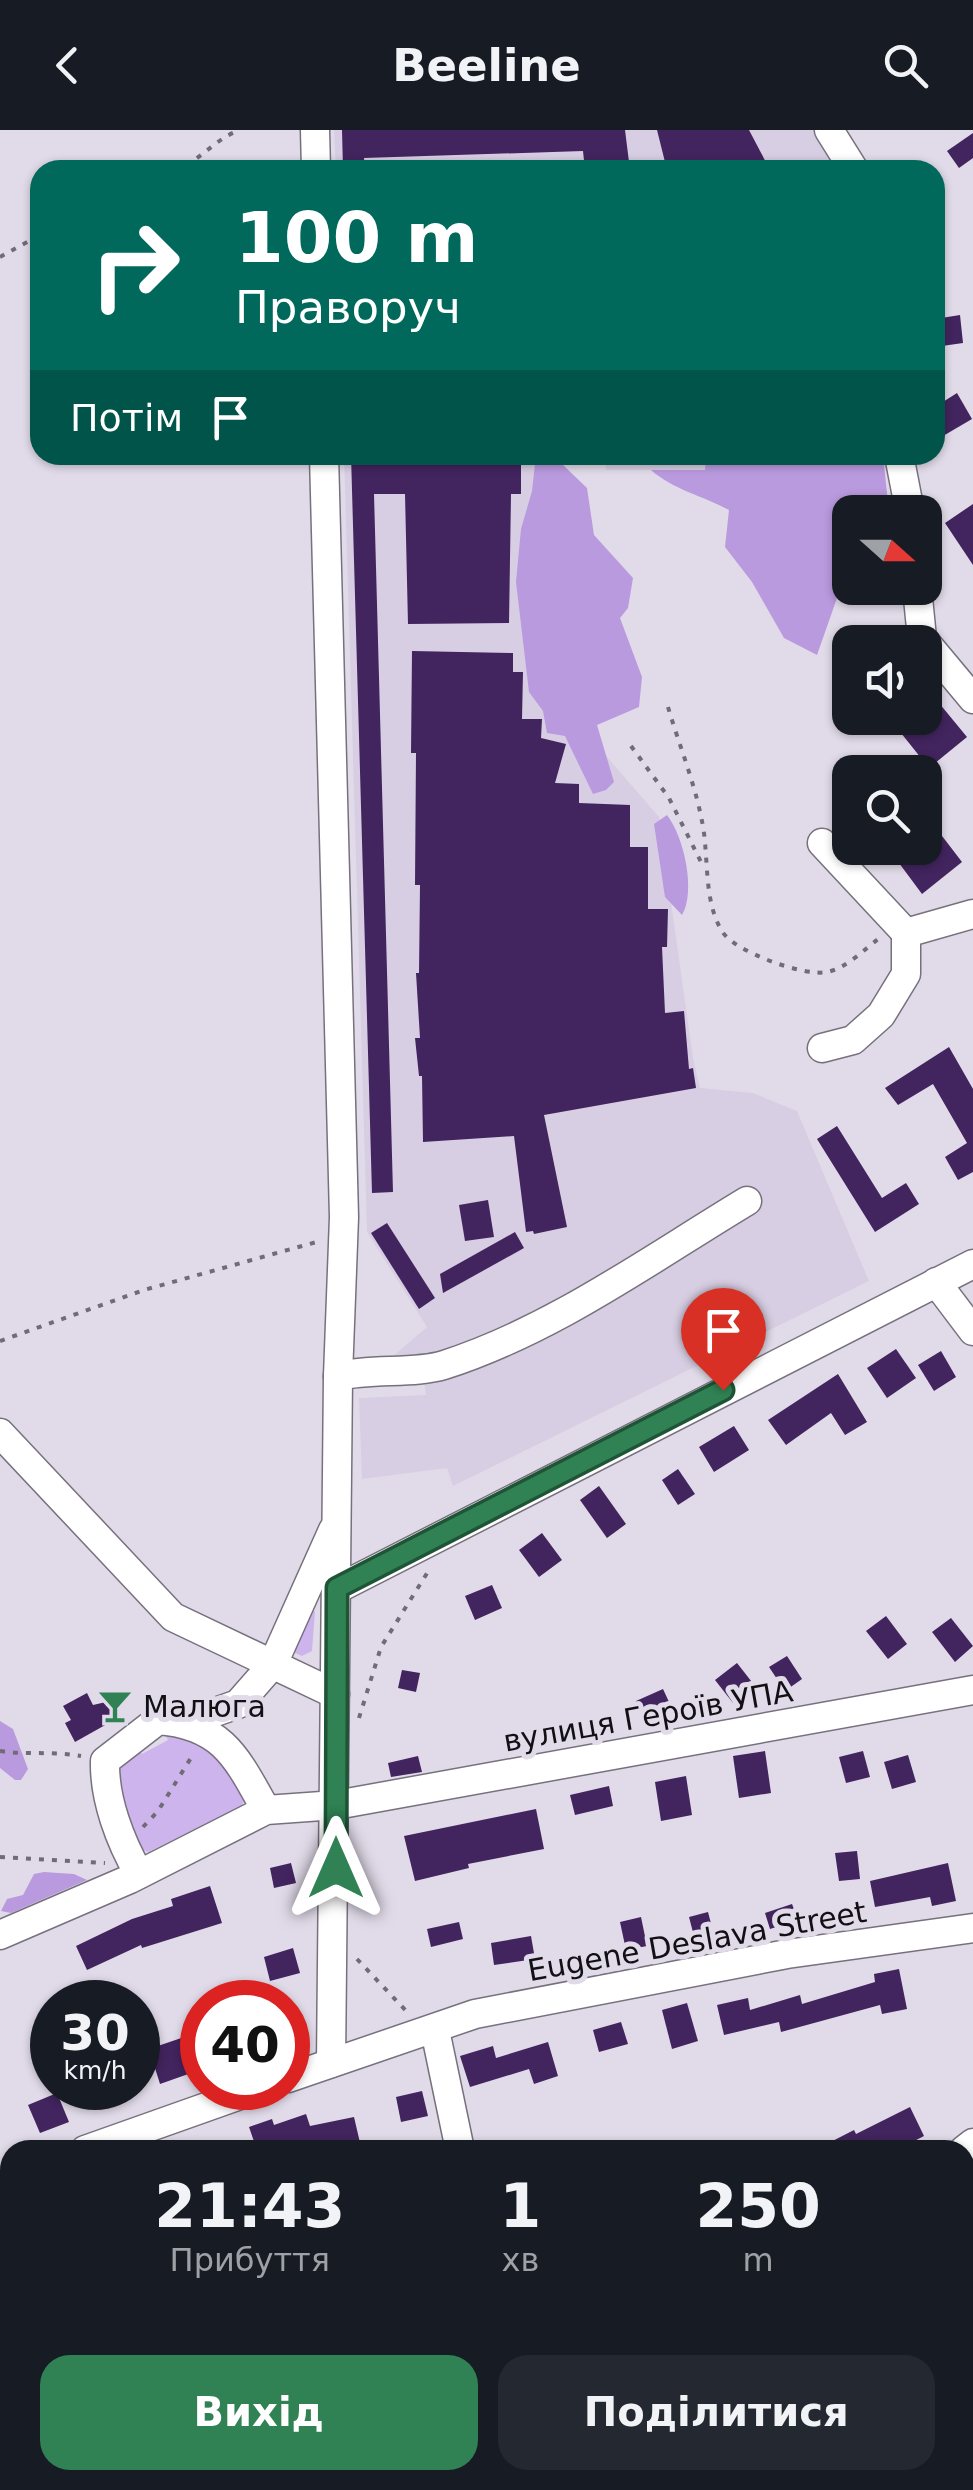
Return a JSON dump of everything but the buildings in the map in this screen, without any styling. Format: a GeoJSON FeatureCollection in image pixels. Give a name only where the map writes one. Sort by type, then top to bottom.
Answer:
{"type":"FeatureCollection","features":[{"type":"Feature","properties":{"kind":"street"},"geometry":{"type":"LineString","coordinates":[[315,130],[316,160]]}},
{"type":"Feature","properties":{"kind":"street"},"geometry":{"type":"LineString","coordinates":[[830,130],[848,160]]}},
{"type":"Feature","properties":{"kind":"street"},"geometry":{"type":"LineString","coordinates":[[324,465],[348,1223],[338,1376],[331,2063]]}},
{"type":"Feature","properties":{"kind":"street"},"geometry":{"type":"LineString","coordinates":[[901,465],[907,495]]}},
{"type":"Feature","properties":{"kind":"street"},"geometry":{"type":"LineString","coordinates":[[919,605],[922,638],[973,699]]}},
{"type":"Feature","properties":{"kind":"street"},"geometry":{"type":"LineString","coordinates":[[822,843],[906,933],[906,974],[881,1015],[853,1040],[822,1048]]}},
{"type":"Feature","properties":{"kind":"street"},"geometry":{"type":"LineString","coordinates":[[906,933],[973,914]]}},
{"type":"Feature","properties":{"kind":"street"},"geometry":{"type":"LineString","coordinates":[[338,1376],[364,1370],[440,1366],[540,1326],[746,1201]]}},
{"type":"Feature","properties":{"kind":"street"},"geometry":{"type":"LineString","coordinates":[[337,1588],[973,1264]]}},
{"type":"Feature","properties":{"kind":"street"},"geometry":{"type":"LineString","coordinates":[[936,1282],[973,1331]]}},
{"type":"Feature","properties":{"kind":"street"},"geometry":{"type":"LineString","coordinates":[[0,1433],[173,1617],[335,1694]]}},
{"type":"Feature","properties":{"kind":"street"},"geometry":{"type":"LineString","coordinates":[[197,1727],[238,1704],[272,1664],[338,1519]]}},
{"type":"Feature","properties":{"kind":"street","name":"вулиця Героїв УПА"},"geometry":{"type":"LineString","coordinates":[[266,1810],[336,1805],[973,1690]]}},
{"type":"Feature","properties":{"kind":"street"},"geometry":{"type":"LineString","coordinates":[[0,1935],[135,1866],[266,1810],[225,1744],[197,1727],[158,1720],[105,1761],[104,1786],[135,1866]]}},
{"type":"Feature","properties":{"kind":"street","name":"Eugene Deslava Street"},"geometry":{"type":"LineString","coordinates":[[310,2070],[475,2014],[787,1954],[973,1928]]}},
{"type":"Feature","properties":{"kind":"street"},"geometry":{"type":"LineString","coordinates":[[431,2031],[458,2140]]}},
{"type":"Feature","properties":{"kind":"street"},"geometry":{"type":"LineString","coordinates":[[114,2140],[198,2110]]}},
{"type":"Feature","properties":{"kind":"path"},"geometry":{"type":"LineString","coordinates":[[193,160],[223,136],[240,130]]}},
{"type":"Feature","properties":{"kind":"path"},"geometry":{"type":"LineString","coordinates":[[0,258],[30,241]]}},
{"type":"Feature","properties":{"kind":"path"},"geometry":{"type":"LineString","coordinates":[[668,707],[704,831],[706,870],[720,929],[732,943],[786,966],[826,972],[855,957],[883,935],[906,933]]}},
{"type":"Feature","properties":{"kind":"path"},"geometry":{"type":"LineString","coordinates":[[631,746],[669,798],[706,870]]}},
{"type":"Feature","properties":{"kind":"path"},"geometry":{"type":"LineString","coordinates":[[0,1341],[348,1223]]}},
{"type":"Feature","properties":{"kind":"path"},"geometry":{"type":"LineString","coordinates":[[355,1731],[381,1647],[439,1558]]}},
{"type":"Feature","properties":{"kind":"path"},"geometry":{"type":"LineString","coordinates":[[0,1857],[135,1866],[131,1841],[158,1811],[197,1727]]}},
{"type":"Feature","properties":{"kind":"path"},"geometry":{"type":"LineString","coordinates":[[0,1751],[22,1754],[51,1750],[105,1761]]}},
{"type":"Feature","properties":{"kind":"path"},"geometry":{"type":"LineString","coordinates":[[349,1950],[431,2031]]}},
{"type":"Feature","properties":{"kind":"shaded area"},"geometry":{"type":"Polygon","coordinates":[[[334,130],[844,130],[860,160],[336,160],[334,130]]]}},
{"type":"Feature","properties":{"kind":"shaded area"},"geometry":{"type":"Polygon","coordinates":[[[344,465],[553,465],[545,685],[659,817],[700,1088],[753,1093],[797,1111],[869,1281],[453,1486],[447,1468],[362,1479],[359,1398],[426,1395],[421,1359],[392,1357],[427,1327],[367,1232],[344,465]]]}},
{"type":"Feature","properties":{"kind":"shaded area"},"geometry":{"type":"Polygon","coordinates":[[[535,465],[563,465],[587,488],[594,535],[633,578],[628,608],[620,618],[642,677],[639,707],[597,725],[614,782],[593,794],[565,736],[547,733],[543,711],[529,692],[516,582],[521,529],[535,465]]]}},
{"type":"Feature","properties":{"kind":"shaded area"},"geometry":{"type":"Polygon","coordinates":[[[606,465],[706,465],[706,470],[606,470],[606,465]]]}},
{"type":"Feature","properties":{"kind":"shaded area"},"geometry":{"type":"Polygon","coordinates":[[[705,465],[884,465],[887,495],[832,495],[835,605],[817,655],[784,638],[752,582],[725,547],[729,510],[651,470],[705,470],[705,465]]]}},
{"type":"Feature","properties":{"kind":"shaded area"},"geometry":{"type":"Polygon","coordinates":[[[667,815],[686,864],[688,892],[682,915],[665,897],[654,824],[667,815]]]}},
{"type":"Feature","properties":{"kind":"shaded area"},"geometry":{"type":"Polygon","coordinates":[[[315,1611],[312,1651],[302,1656],[291,1651],[304,1614],[315,1611]]]}},
{"type":"Feature","properties":{"kind":"shaded area"},"geometry":{"type":"Polygon","coordinates":[[[0,1721],[13,1729],[28,1769],[21,1780],[0,1768],[0,1721]]]}},
{"type":"Feature","properties":{"kind":"shaded area"},"geometry":{"type":"Polygon","coordinates":[[[171,1731],[211,1746],[246,1795],[242,1806],[148,1852],[135,1847],[99,1772],[139,1749],[142,1754],[168,1740],[165,1734],[171,1731]]]}},
{"type":"Feature","properties":{"kind":"shaded area"},"geometry":{"type":"Polygon","coordinates":[[[34,1874],[74,1874],[87,1880],[11,1913],[1,1911],[7,1899],[23,1895],[34,1874]]]}},
{"type":"Feature","properties":{"kind":"place","name":"Малюга"},"geometry":{"type":"Point","coordinates":[115,1706]}},
{"type":"Feature","properties":{"kind":"route"},"geometry":{"type":"LineString","coordinates":[[336,1868],[337,1588],[723,1390]]}}]}
